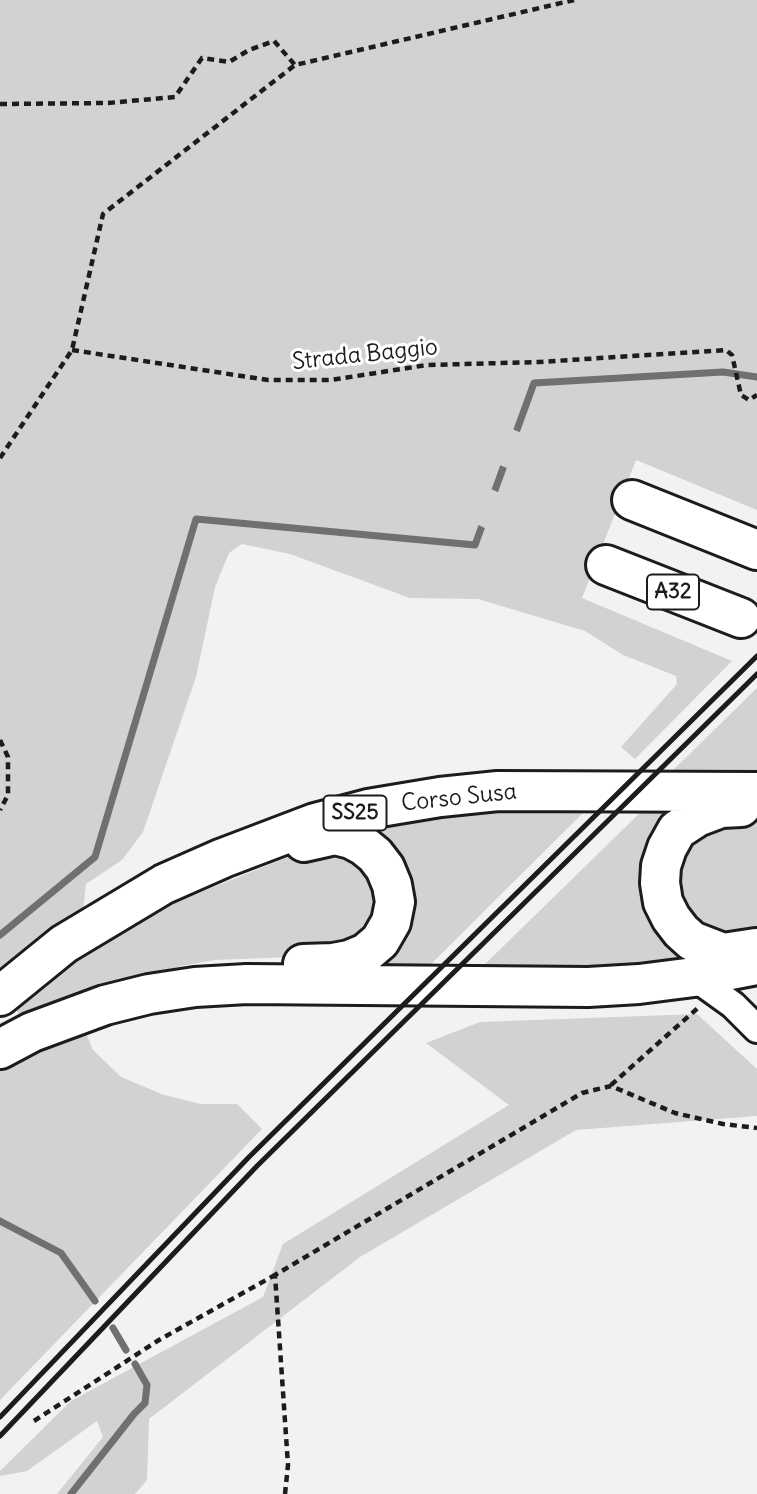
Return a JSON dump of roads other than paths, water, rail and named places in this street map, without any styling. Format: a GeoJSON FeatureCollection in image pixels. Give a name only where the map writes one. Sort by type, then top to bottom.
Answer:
{"type":"FeatureCollection","features":[{"type":"Feature","properties":{"kind":"main road"},"geometry":{"type":"LineString","coordinates":[[632,500],[757,550]]}},
{"type":"Feature","properties":{"kind":"main road","name":"A32"},"geometry":{"type":"LineString","coordinates":[[606,565],[741,618]]}},
{"type":"Feature","properties":{"kind":"main road","name":"Corso Susa"},"geometry":{"type":"LineString","coordinates":[[0,996],[64,944],[164,884],[247,848],[315,823],[368,809],[498,791],[757,792]]}},
{"type":"Feature","properties":{"kind":"main road"},"geometry":{"type":"LineString","coordinates":[[757,807],[722,808],[697,817],[677,830],[664,857],[660,883],[663,902],[671,918],[692,941],[723,953],[757,948]]}},
{"type":"Feature","properties":{"kind":"main road"},"geometry":{"type":"LineString","coordinates":[[149,994],[189,974],[213,968],[349,960],[366,953],[380,941],[391,922],[395,902],[385,868],[375,855],[351,839],[335,835],[317,838],[210,878],[164,884]]}},
{"type":"Feature","properties":{"kind":"main road"},"geometry":{"type":"LineString","coordinates":[[0,1049],[32,1032],[105,1005],[149,994],[195,987],[247,984],[588,987],[639,984],[705,985],[757,965]]}},
{"type":"Feature","properties":{"kind":"street"},"geometry":{"type":"LineString","coordinates":[[705,985],[733,1005],[757,1029]]}},
{"type":"Feature","properties":{"kind":"waterway"},"geometry":{"type":"LineString","coordinates":[[0,935],[95,857],[196,519],[475,545],[534,383],[723,372],[757,377]]}},
{"type":"Feature","properties":{"kind":"waterway"},"geometry":{"type":"LineString","coordinates":[[0,1221],[61,1253],[95,1301]]}},
{"type":"Feature","properties":{"kind":"waterway"},"geometry":{"type":"LineString","coordinates":[[113,1328],[126,1350]]}},
{"type":"Feature","properties":{"kind":"waterway"},"geometry":{"type":"LineString","coordinates":[[71,1494],[145,1403],[147,1385],[135,1364]]}},
{"type":"Feature","properties":{"kind":"tunnel"},"geometry":{"type":"LineString","coordinates":[[0,262],[134,299],[290,356],[632,500]]}},
{"type":"Feature","properties":{"kind":"tunnel"},"geometry":{"type":"LineString","coordinates":[[0,307],[50,320],[188,365],[606,565]]}},
{"type":"Feature","properties":{"kind":"railway"},"geometry":{"type":"LineString","coordinates":[[0,1417],[249,1157],[757,656]]}},
{"type":"Feature","properties":{"kind":"railway"},"geometry":{"type":"LineString","coordinates":[[0,1436],[257,1166],[757,674]]}}]}
